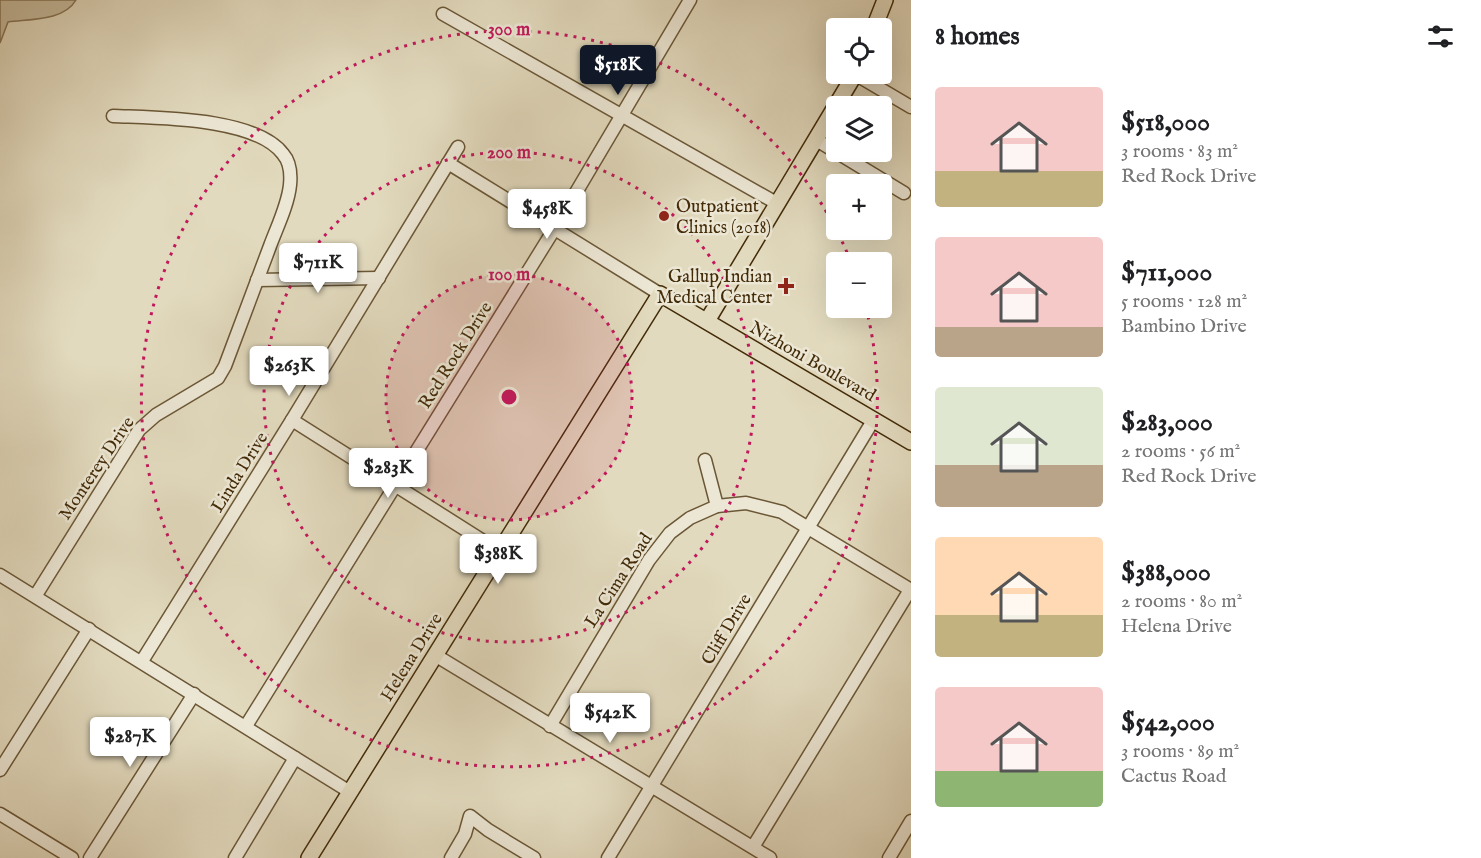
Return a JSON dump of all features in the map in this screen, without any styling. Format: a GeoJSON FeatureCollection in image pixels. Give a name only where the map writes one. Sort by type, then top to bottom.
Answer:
{"type":"FeatureCollection","features":[{"type":"Feature","properties":{"kind":"main road"},"geometry":{"type":"LineString","coordinates":[[878,18],[885,0]]}},
{"type":"Feature","properties":{"kind":"main road"},"geometry":{"type":"LineString","coordinates":[[707,321],[849,84]]}},
{"type":"Feature","properties":{"kind":"main road","name":"Nizhoni Boulevard"},"geometry":{"type":"LineString","coordinates":[[660,294],[911,442]]}},
{"type":"Feature","properties":{"kind":"main road","name":"Helena Drive"},"geometry":{"type":"LineString","coordinates":[[309,858],[660,294]]}},
{"type":"Feature","properties":{"kind":"street","name":"Red Rock Drive"},"geometry":{"type":"LineString","coordinates":[[246,726],[555,228],[690,0]]}},
{"type":"Feature","properties":{"kind":"street"},"geometry":{"type":"LineString","coordinates":[[443,14],[778,204]]}},
{"type":"Feature","properties":{"kind":"street"},"geometry":{"type":"LineString","coordinates":[[872,84],[911,107]]}},
{"type":"Feature","properties":{"kind":"street","name":"Monterey Drive"},"geometry":{"type":"LineString","coordinates":[[36,595],[140,430],[156,415],[218,378],[225,366],[283,211],[290,185],[289,165],[283,154],[265,138],[244,130],[191,120],[112,116]]}},
{"type":"Feature","properties":{"kind":"street"},"geometry":{"type":"LineString","coordinates":[[815,139],[904,193]]}},
{"type":"Feature","properties":{"kind":"street","name":"Linda Drive"},"geometry":{"type":"LineString","coordinates":[[142,662],[458,147]]}},
{"type":"Feature","properties":{"kind":"street","name":"Nizhoni Boulevard"},"geometry":{"type":"LineString","coordinates":[[448,164],[660,294]]}},
{"type":"Feature","properties":{"kind":"street"},"geometry":{"type":"LineString","coordinates":[[257,280],[379,279]]}},
{"type":"Feature","properties":{"kind":"street","name":"Cliff Drive"},"geometry":{"type":"LineString","coordinates":[[608,858],[874,419]]}},
{"type":"Feature","properties":{"kind":"street"},"geometry":{"type":"LineString","coordinates":[[292,420],[499,551]]}},
{"type":"Feature","properties":{"kind":"street"},"geometry":{"type":"LineString","coordinates":[[705,460],[717,506]]}},
{"type":"Feature","properties":{"kind":"street","name":"La Cima Road"},"geometry":{"type":"LineString","coordinates":[[550,726],[649,560],[670,533],[690,518],[717,506],[746,503],[782,512],[910,590]]}},
{"type":"Feature","properties":{"kind":"street"},"geometry":{"type":"LineString","coordinates":[[0,574],[350,792]]}},
{"type":"Feature","properties":{"kind":"street"},"geometry":{"type":"LineString","coordinates":[[753,847],[910,590]]}},
{"type":"Feature","properties":{"kind":"street"},"geometry":{"type":"LineString","coordinates":[[0,770],[89,629]]}},
{"type":"Feature","properties":{"kind":"street"},"geometry":{"type":"LineString","coordinates":[[435,655],[770,858]]}},
{"type":"Feature","properties":{"kind":"street"},"geometry":{"type":"LineString","coordinates":[[90,858],[194,694]]}},
{"type":"Feature","properties":{"kind":"street"},"geometry":{"type":"LineString","coordinates":[[235,858],[295,759]]}},
{"type":"Feature","properties":{"kind":"street"},"geometry":{"type":"LineString","coordinates":[[0,814],[72,858]]}},
{"type":"Feature","properties":{"kind":"street"},"geometry":{"type":"LineString","coordinates":[[451,858],[465,834],[470,816],[488,830],[534,858]]}},
{"type":"Feature","properties":{"kind":"street"},"geometry":{"type":"LineString","coordinates":[[889,858],[911,821]]}},
{"type":"Feature","properties":{"kind":"shaded area"},"geometry":{"type":"Polygon","coordinates":[[[0,0],[76,0],[63,12],[46,18],[8,22],[0,43],[0,0]]]}},
{"type":"Feature","properties":{"kind":"place","name":"Outpatient Clinics (2018)"},"geometry":{"type":"Point","coordinates":[664,216]}},
{"type":"Feature","properties":{"kind":"place","name":"Gallup Indian Medical Center"},"geometry":{"type":"Point","coordinates":[786,286]}}]}
